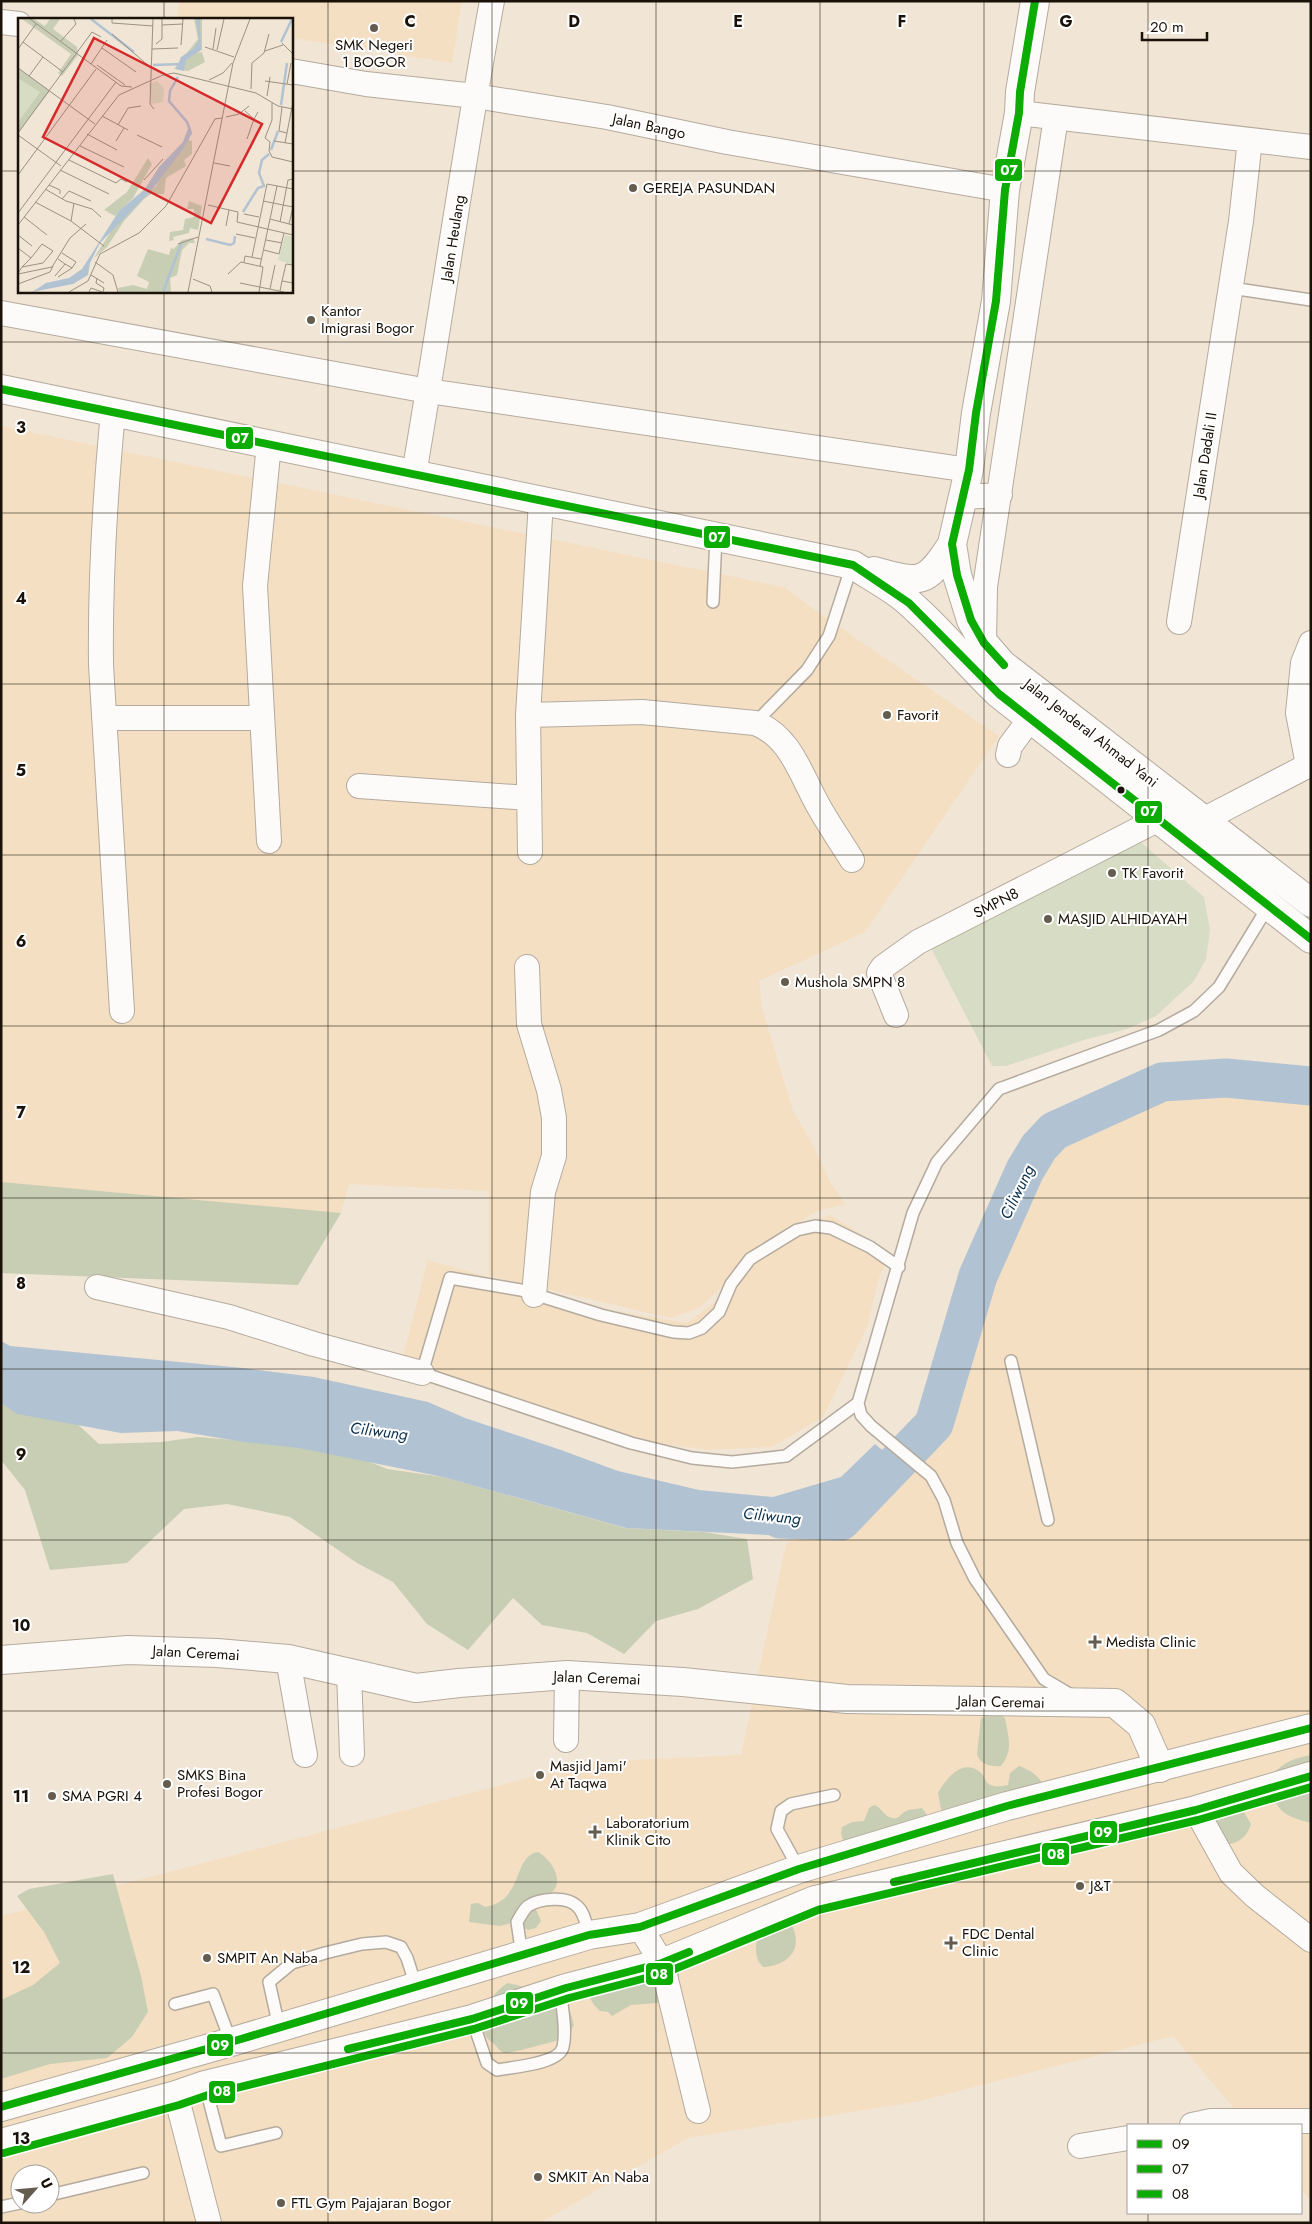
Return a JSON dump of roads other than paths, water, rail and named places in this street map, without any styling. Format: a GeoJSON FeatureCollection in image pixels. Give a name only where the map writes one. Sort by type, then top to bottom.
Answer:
{"type":"FeatureCollection","features":[{"type":"Feature","properties":{"kind":"main road"},"geometry":{"type":"LineString","coordinates":[[853,565],[906,579],[916,578],[928,575],[936,569],[952,544],[969,470],[976,412],[996,301],[1005,190],[1019,113],[1020,92],[1035,1]]}},
{"type":"Feature","properties":{"kind":"main road","name":"Jalan Jenderal Ahmad Yani"},"geometry":{"type":"LineString","coordinates":[[1,389],[853,565],[907,600],[979,675],[1030,719],[1157,820],[1269,905],[1306,925]]}},
{"type":"Feature","properties":{"kind":"main road"},"geometry":{"type":"LineString","coordinates":[[952,544],[957,575],[964,600],[988,648]]}},
{"type":"Feature","properties":{"kind":"main road","name":"Jalan Jenderal Ahmad Yani"},"geometry":{"type":"LineString","coordinates":[[988,648],[1002,664],[1311,903]]}},
{"type":"Feature","properties":{"kind":"main road","name":"Jalan Ceremai"},"geometry":{"type":"LineString","coordinates":[[1,1660],[128,1650],[217,1652],[288,1659],[416,1688],[567,1675],[683,1682],[847,1699],[1115,1703],[1141,1725],[1160,1768]]}},
{"type":"Feature","properties":{"kind":"main road"},"geometry":{"type":"LineString","coordinates":[[1,2107],[231,2042],[589,1935],[640,1927],[799,1870],[1007,1806],[1311,1728]]}},
{"type":"Feature","properties":{"kind":"main road"},"geometry":{"type":"LineString","coordinates":[[1,2143],[176,2095],[205,2085],[472,2019],[566,1988],[662,1963],[815,1900],[1196,1810],[1311,1776]]}},
{"type":"Feature","properties":{"kind":"street","name":"Jalan Heulang"},"geometry":{"type":"LineString","coordinates":[[414,474],[492,1]]}},
{"type":"Feature","properties":{"kind":"street"},"geometry":{"type":"LineString","coordinates":[[1,22],[18,24]]}},
{"type":"Feature","properties":{"kind":"street","name":"Jalan Bango"},"geometry":{"type":"LineString","coordinates":[[292,71],[366,84],[475,96],[607,117],[727,142],[1005,190]]}},
{"type":"Feature","properties":{"kind":"street"},"geometry":{"type":"LineString","coordinates":[[1019,113],[1311,147]]}},
{"type":"Feature","properties":{"kind":"street"},"geometry":{"type":"LineString","coordinates":[[988,648],[984,587],[1000,496],[1028,296],[1056,117]]}},
{"type":"Feature","properties":{"kind":"street","name":"Jalan Dadali II"},"geometry":{"type":"LineString","coordinates":[[1179,622],[1231,288],[1250,140]]}},
{"type":"Feature","properties":{"kind":"street"},"geometry":{"type":"LineString","coordinates":[[996,301],[1028,296]]}},
{"type":"Feature","properties":{"kind":"street"},"geometry":{"type":"LineString","coordinates":[[1,313],[428,391],[969,470]]}},
{"type":"Feature","properties":{"kind":"street"},"geometry":{"type":"LineString","coordinates":[[113,412],[105,504],[100,609],[122,1011]]}},
{"type":"Feature","properties":{"kind":"street"},"geometry":{"type":"LineString","coordinates":[[976,412],[1012,415]]}},
{"type":"Feature","properties":{"kind":"street"},"geometry":{"type":"LineString","coordinates":[[269,444],[255,586],[269,841]]}},
{"type":"Feature","properties":{"kind":"street"},"geometry":{"type":"LineString","coordinates":[[963,497],[1000,496]]}},
{"type":"Feature","properties":{"kind":"street"},"geometry":{"type":"LineString","coordinates":[[530,852],[528,715],[541,501]]}},
{"type":"Feature","properties":{"kind":"street"},"geometry":{"type":"LineString","coordinates":[[1157,820],[1203,820],[1309,764],[1298,713],[1303,664],[1311,643]]}},
{"type":"Feature","properties":{"kind":"street"},"geometry":{"type":"LineString","coordinates":[[528,715],[642,712],[755,723],[767,727],[777,735],[795,759],[818,806],[852,860]]}},
{"type":"Feature","properties":{"kind":"street"},"geometry":{"type":"LineString","coordinates":[[105,718],[262,718]]}},
{"type":"Feature","properties":{"kind":"street"},"geometry":{"type":"LineString","coordinates":[[1008,755],[1010,746],[1030,719]]}},
{"type":"Feature","properties":{"kind":"street"},"geometry":{"type":"LineString","coordinates":[[359,786],[529,798]]}},
{"type":"Feature","properties":{"kind":"street","name":"SMPN8"},"geometry":{"type":"LineString","coordinates":[[896,1015],[879,973],[884,967],[918,942],[1157,820]]}},
{"type":"Feature","properties":{"kind":"street"},"geometry":{"type":"LineString","coordinates":[[527,967],[529,1024],[549,1090],[554,1118],[554,1156],[543,1192],[534,1294]]}},
{"type":"Feature","properties":{"kind":"street"},"geometry":{"type":"LineString","coordinates":[[97,1287],[229,1318],[323,1347],[422,1373]]}},
{"type":"Feature","properties":{"kind":"street"},"geometry":{"type":"LineString","coordinates":[[288,1659],[305,1755]]}},
{"type":"Feature","properties":{"kind":"street"},"geometry":{"type":"LineString","coordinates":[[349,1672],[352,1754]]}},
{"type":"Feature","properties":{"kind":"street"},"geometry":{"type":"LineString","coordinates":[[566,1740],[567,1675]]}},
{"type":"Feature","properties":{"kind":"street"},"geometry":{"type":"LineString","coordinates":[[1196,1810],[1231,1873],[1255,1896],[1311,1940]]}},
{"type":"Feature","properties":{"kind":"street"},"geometry":{"type":"LineString","coordinates":[[640,1927],[662,1963],[698,2111]]}},
{"type":"Feature","properties":{"kind":"street"},"geometry":{"type":"LineString","coordinates":[[176,2095],[209,2223]]}},
{"type":"Feature","properties":{"kind":"street"},"geometry":{"type":"LineString","coordinates":[[1197,2124],[1211,2121],[1311,2121]]}},
{"type":"Feature","properties":{"kind":"street"},"geometry":{"type":"LineString","coordinates":[[1080,2146],[1127,2138]]}},
{"type":"Feature","properties":{"kind":"lane"},"geometry":{"type":"LineString","coordinates":[[1231,288],[1311,300]]}},
{"type":"Feature","properties":{"kind":"lane"},"geometry":{"type":"LineString","coordinates":[[713,602],[716,537]]}},
{"type":"Feature","properties":{"kind":"lane"},"geometry":{"type":"LineString","coordinates":[[755,723],[807,670],[829,636],[853,565]]}},
{"type":"Feature","properties":{"kind":"lane"},"geometry":{"type":"LineString","coordinates":[[1088,1704],[1044,1679],[975,1579],[957,1543],[944,1500],[931,1476],[871,1426],[861,1415],[858,1403],[899,1267],[913,1213],[937,1162],[999,1089],[1159,1030],[1194,1011],[1219,987],[1269,905]]}},
{"type":"Feature","properties":{"kind":"lane"},"geometry":{"type":"LineString","coordinates":[[858,1403],[786,1456],[732,1462],[692,1458],[631,1443],[422,1373],[450,1278],[486,1283],[534,1294],[593,1313],[673,1332],[689,1333],[702,1328],[719,1312],[731,1284],[750,1259],[797,1230],[815,1226],[832,1228],[870,1247],[899,1267]]}},
{"type":"Feature","properties":{"kind":"lane"},"geometry":{"type":"LineString","coordinates":[[1011,1361],[1048,1520]]}},
{"type":"Feature","properties":{"kind":"lane"},"geometry":{"type":"LineString","coordinates":[[799,1870],[777,1829],[781,1811],[791,1804],[834,1795]]}},
{"type":"Feature","properties":{"kind":"lane"},"geometry":{"type":"LineString","coordinates":[[522,1955],[517,1922],[528,1906],[548,1900],[567,1900],[577,1905],[584,1916],[589,1935]]}},
{"type":"Feature","properties":{"kind":"lane"},"geometry":{"type":"LineString","coordinates":[[278,2027],[269,1982],[292,1963],[317,1955],[362,1944],[386,1942],[401,1947],[407,1958],[416,1986]]}},
{"type":"Feature","properties":{"kind":"lane"},"geometry":{"type":"LineString","coordinates":[[472,2019],[486,2064],[497,2070],[553,2060],[563,2049],[564,2031],[561,1993],[566,1988]]}},
{"type":"Feature","properties":{"kind":"lane"},"geometry":{"type":"LineString","coordinates":[[175,2004],[213,1994],[231,2042]]}},
{"type":"Feature","properties":{"kind":"lane"},"geometry":{"type":"LineString","coordinates":[[205,2085],[221,2146],[276,2133]]}},
{"type":"Feature","properties":{"kind":"lane"},"geometry":{"type":"LineString","coordinates":[[60,2193],[143,2173]]}},
{"type":"Feature","properties":{"kind":"water"},"geometry":{"type":"Polygon","coordinates":[[[1,1341],[10,1346],[243,1368],[314,1377],[428,1402],[465,1418],[618,1471],[699,1490],[773,1497],[841,1477],[875,1444],[904,1468],[866,1501],[823,1527],[789,1536],[626,1528],[443,1477],[299,1448],[244,1442],[177,1431],[121,1433],[17,1414],[1,1403],[1,1341]]]}},
{"type":"Feature","properties":{"kind":"waterway","name":"Ciliwung"},"geometry":{"type":"LineString","coordinates":[[780,1519],[841,1521],[934,1424],[978,1276],[1025,1170],[1039,1147],[1054,1131],[1162,1082],[1226,1078],[1311,1086]]}},
{"type":"Feature","properties":{"kind":"place","name":"SMK Negeri 1 BOGOR"},"geometry":{"type":"Point","coordinates":[374,28]}},
{"type":"Feature","properties":{"kind":"place","name":"GEREJA PASUNDAN"},"geometry":{"type":"Point","coordinates":[633,188]}},
{"type":"Feature","properties":{"kind":"place","name":"Kantor Imigrasi Bogor"},"geometry":{"type":"Point","coordinates":[311,320]}},
{"type":"Feature","properties":{"kind":"place","name":"Favorit"},"geometry":{"type":"Point","coordinates":[887,715]}},
{"type":"Feature","properties":{"kind":"place","name":"TK Favorit"},"geometry":{"type":"Point","coordinates":[1112,873]}},
{"type":"Feature","properties":{"kind":"place","name":"MASJID ALHIDAYAH"},"geometry":{"type":"Point","coordinates":[1048,919]}},
{"type":"Feature","properties":{"kind":"place","name":"Mushola SMPN 8"},"geometry":{"type":"Point","coordinates":[785,982]}},
{"type":"Feature","properties":{"kind":"place","name":"Medista Clinic"},"geometry":{"type":"Point","coordinates":[1095,1642]}},
{"type":"Feature","properties":{"kind":"place","name":"Masjid Jami' At Taqwa"},"geometry":{"type":"Point","coordinates":[540,1775]}},
{"type":"Feature","properties":{"kind":"place","name":"SMKS Bina Profesi Bogor"},"geometry":{"type":"Point","coordinates":[167,1784]}},
{"type":"Feature","properties":{"kind":"place","name":"SMA PGRI 4"},"geometry":{"type":"Point","coordinates":[52,1796]}},
{"type":"Feature","properties":{"kind":"place","name":"Laboratorium Klinik Cito"},"geometry":{"type":"Point","coordinates":[595,1832]}},
{"type":"Feature","properties":{"kind":"place","name":"J&T"},"geometry":{"type":"Point","coordinates":[1080,1886]}},
{"type":"Feature","properties":{"kind":"place","name":"FDC Dental Clinic"},"geometry":{"type":"Point","coordinates":[951,1943]}},
{"type":"Feature","properties":{"kind":"place","name":"SMPIT An Naba"},"geometry":{"type":"Point","coordinates":[207,1958]}},
{"type":"Feature","properties":{"kind":"place","name":"SMKIT An Naba"},"geometry":{"type":"Point","coordinates":[538,2177]}},
{"type":"Feature","properties":{"kind":"place","name":"FTL Gym Pajajaran Bogor"},"geometry":{"type":"Point","coordinates":[281,2203]}}]}
